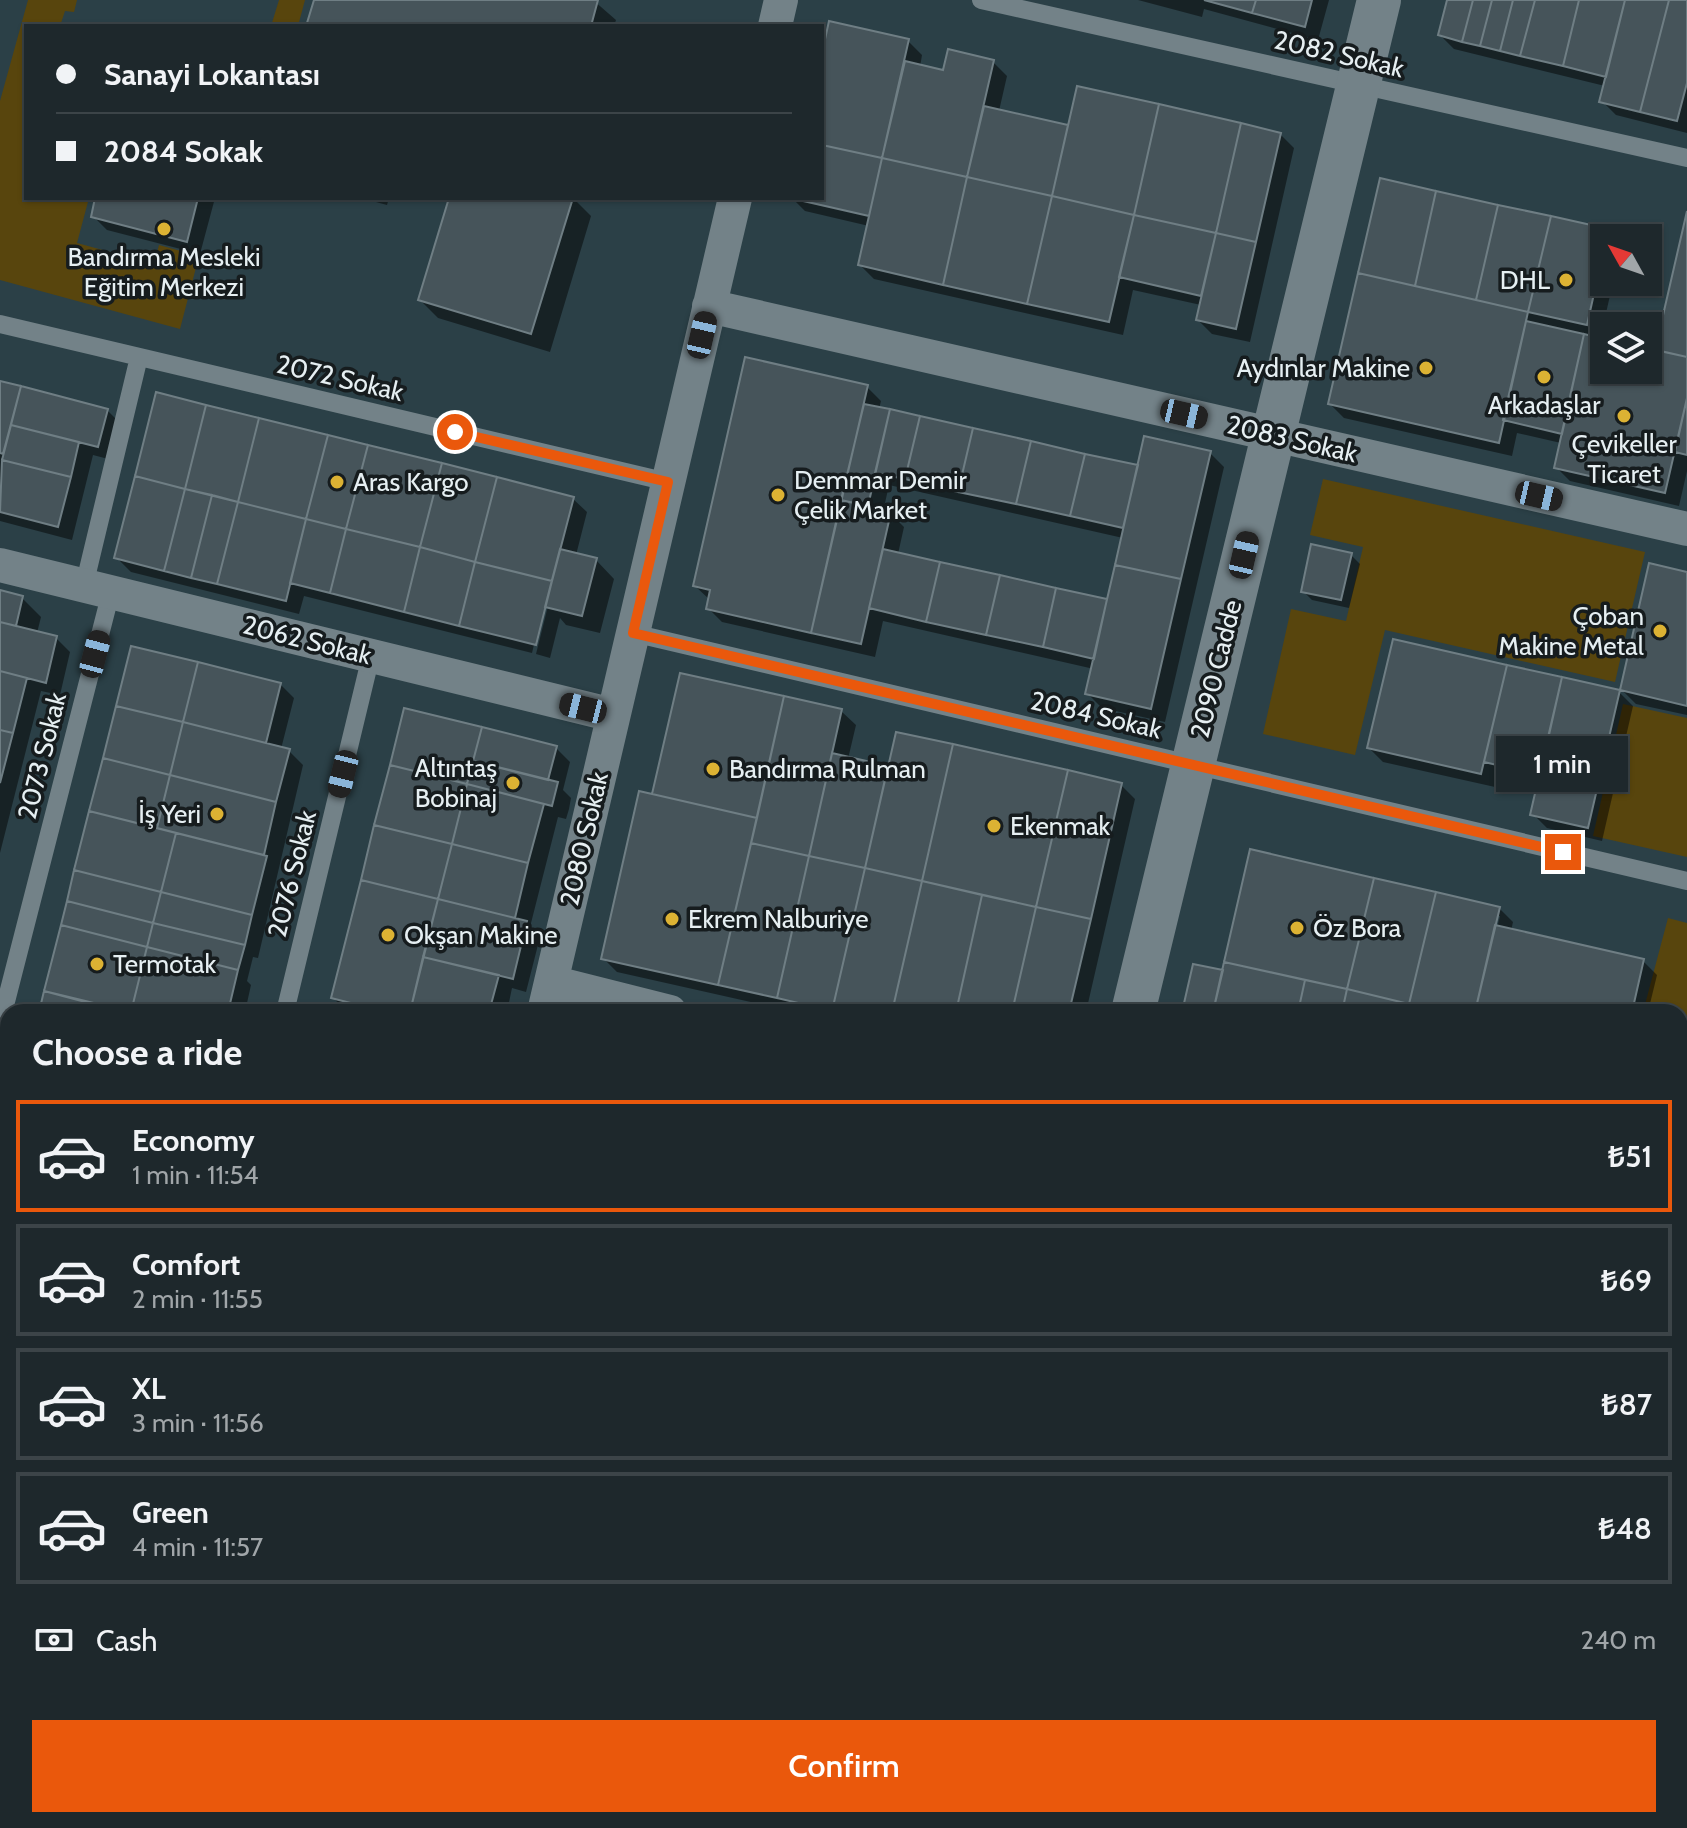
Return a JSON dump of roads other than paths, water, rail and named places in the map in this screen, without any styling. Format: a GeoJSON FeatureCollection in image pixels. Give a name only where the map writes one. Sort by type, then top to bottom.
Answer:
{"type":"FeatureCollection","features":[{"type":"Feature","properties":{"kind":"street"},"geometry":{"type":"LineString","coordinates":[[775,24],[781,0]]}},
{"type":"Feature","properties":{"kind":"street","name":"2090 Cadde"},"geometry":{"type":"LineString","coordinates":[[1135,1004],[1379,0]]}},
{"type":"Feature","properties":{"kind":"street","name":"2080 Sokak"},"geometry":{"type":"LineString","coordinates":[[547,997],[735,200]]}},
{"type":"Feature","properties":{"kind":"street","name":"2083 Sokak"},"geometry":{"type":"LineString","coordinates":[[709,306],[1687,529]]}},
{"type":"Feature","properties":{"kind":"street","name":"2062 Sokak"},"geometry":{"type":"LineString","coordinates":[[0,565],[613,715]]}},
{"type":"Feature","properties":{"kind":"street"},"geometry":{"type":"LineString","coordinates":[[547,997],[604,1004]]}},
{"type":"Feature","properties":{"kind":"lane","name":"2082 Sokak"},"geometry":{"type":"LineString","coordinates":[[981,0],[1687,158]]}},
{"type":"Feature","properties":{"kind":"lane","name":"2072 Sokak"},"geometry":{"type":"LineString","coordinates":[[0,324],[668,482]]}},
{"type":"Feature","properties":{"kind":"lane","name":"2073 Sokak"},"geometry":{"type":"LineString","coordinates":[[5,1004],[98,589],[139,357]]}},
{"type":"Feature","properties":{"kind":"lane","name":"2084 Sokak"},"geometry":{"type":"LineString","coordinates":[[633,633],[1687,881]]}},
{"type":"Feature","properties":{"kind":"lane","name":"2076 Sokak"},"geometry":{"type":"LineString","coordinates":[[289,1004],[371,656]]}},
{"type":"Feature","properties":{"kind":"place","name":"Bandırma Mesleki Eğitim Merkezi"},"geometry":{"type":"Point","coordinates":[164,229]}},
{"type":"Feature","properties":{"kind":"place","name":"DHL"},"geometry":{"type":"Point","coordinates":[1566,280]}},
{"type":"Feature","properties":{"kind":"place","name":"Aydınlar Makine"},"geometry":{"type":"Point","coordinates":[1426,368]}},
{"type":"Feature","properties":{"kind":"place","name":"Arkadaşlar"},"geometry":{"type":"Point","coordinates":[1544,377]}},
{"type":"Feature","properties":{"kind":"place","name":"Çevikeller Ticaret"},"geometry":{"type":"Point","coordinates":[1624,416]}},
{"type":"Feature","properties":{"kind":"place","name":"Aras Kargo"},"geometry":{"type":"Point","coordinates":[337,482]}},
{"type":"Feature","properties":{"kind":"place","name":"Demmar Demir Çelik Market"},"geometry":{"type":"Point","coordinates":[778,495]}},
{"type":"Feature","properties":{"kind":"place","name":"Çoban Makine Metal"},"geometry":{"type":"Point","coordinates":[1660,631]}},
{"type":"Feature","properties":{"kind":"place","name":"Bandırma Rulman"},"geometry":{"type":"Point","coordinates":[713,769]}},
{"type":"Feature","properties":{"kind":"place","name":"Altıntaş Bobinaj"},"geometry":{"type":"Point","coordinates":[513,783]}},
{"type":"Feature","properties":{"kind":"place","name":"İş Yeri"},"geometry":{"type":"Point","coordinates":[217,814]}},
{"type":"Feature","properties":{"kind":"place","name":"Ekenmak"},"geometry":{"type":"Point","coordinates":[994,826]}},
{"type":"Feature","properties":{"kind":"place","name":"Ekrem Nalburiye"},"geometry":{"type":"Point","coordinates":[672,919]}},
{"type":"Feature","properties":{"kind":"place","name":"Öz Bora"},"geometry":{"type":"Point","coordinates":[1297,928]}},
{"type":"Feature","properties":{"kind":"place","name":"Okşan Makine"},"geometry":{"type":"Point","coordinates":[388,935]}},
{"type":"Feature","properties":{"kind":"place","name":"Termotak"},"geometry":{"type":"Point","coordinates":[97,964]}}]}
